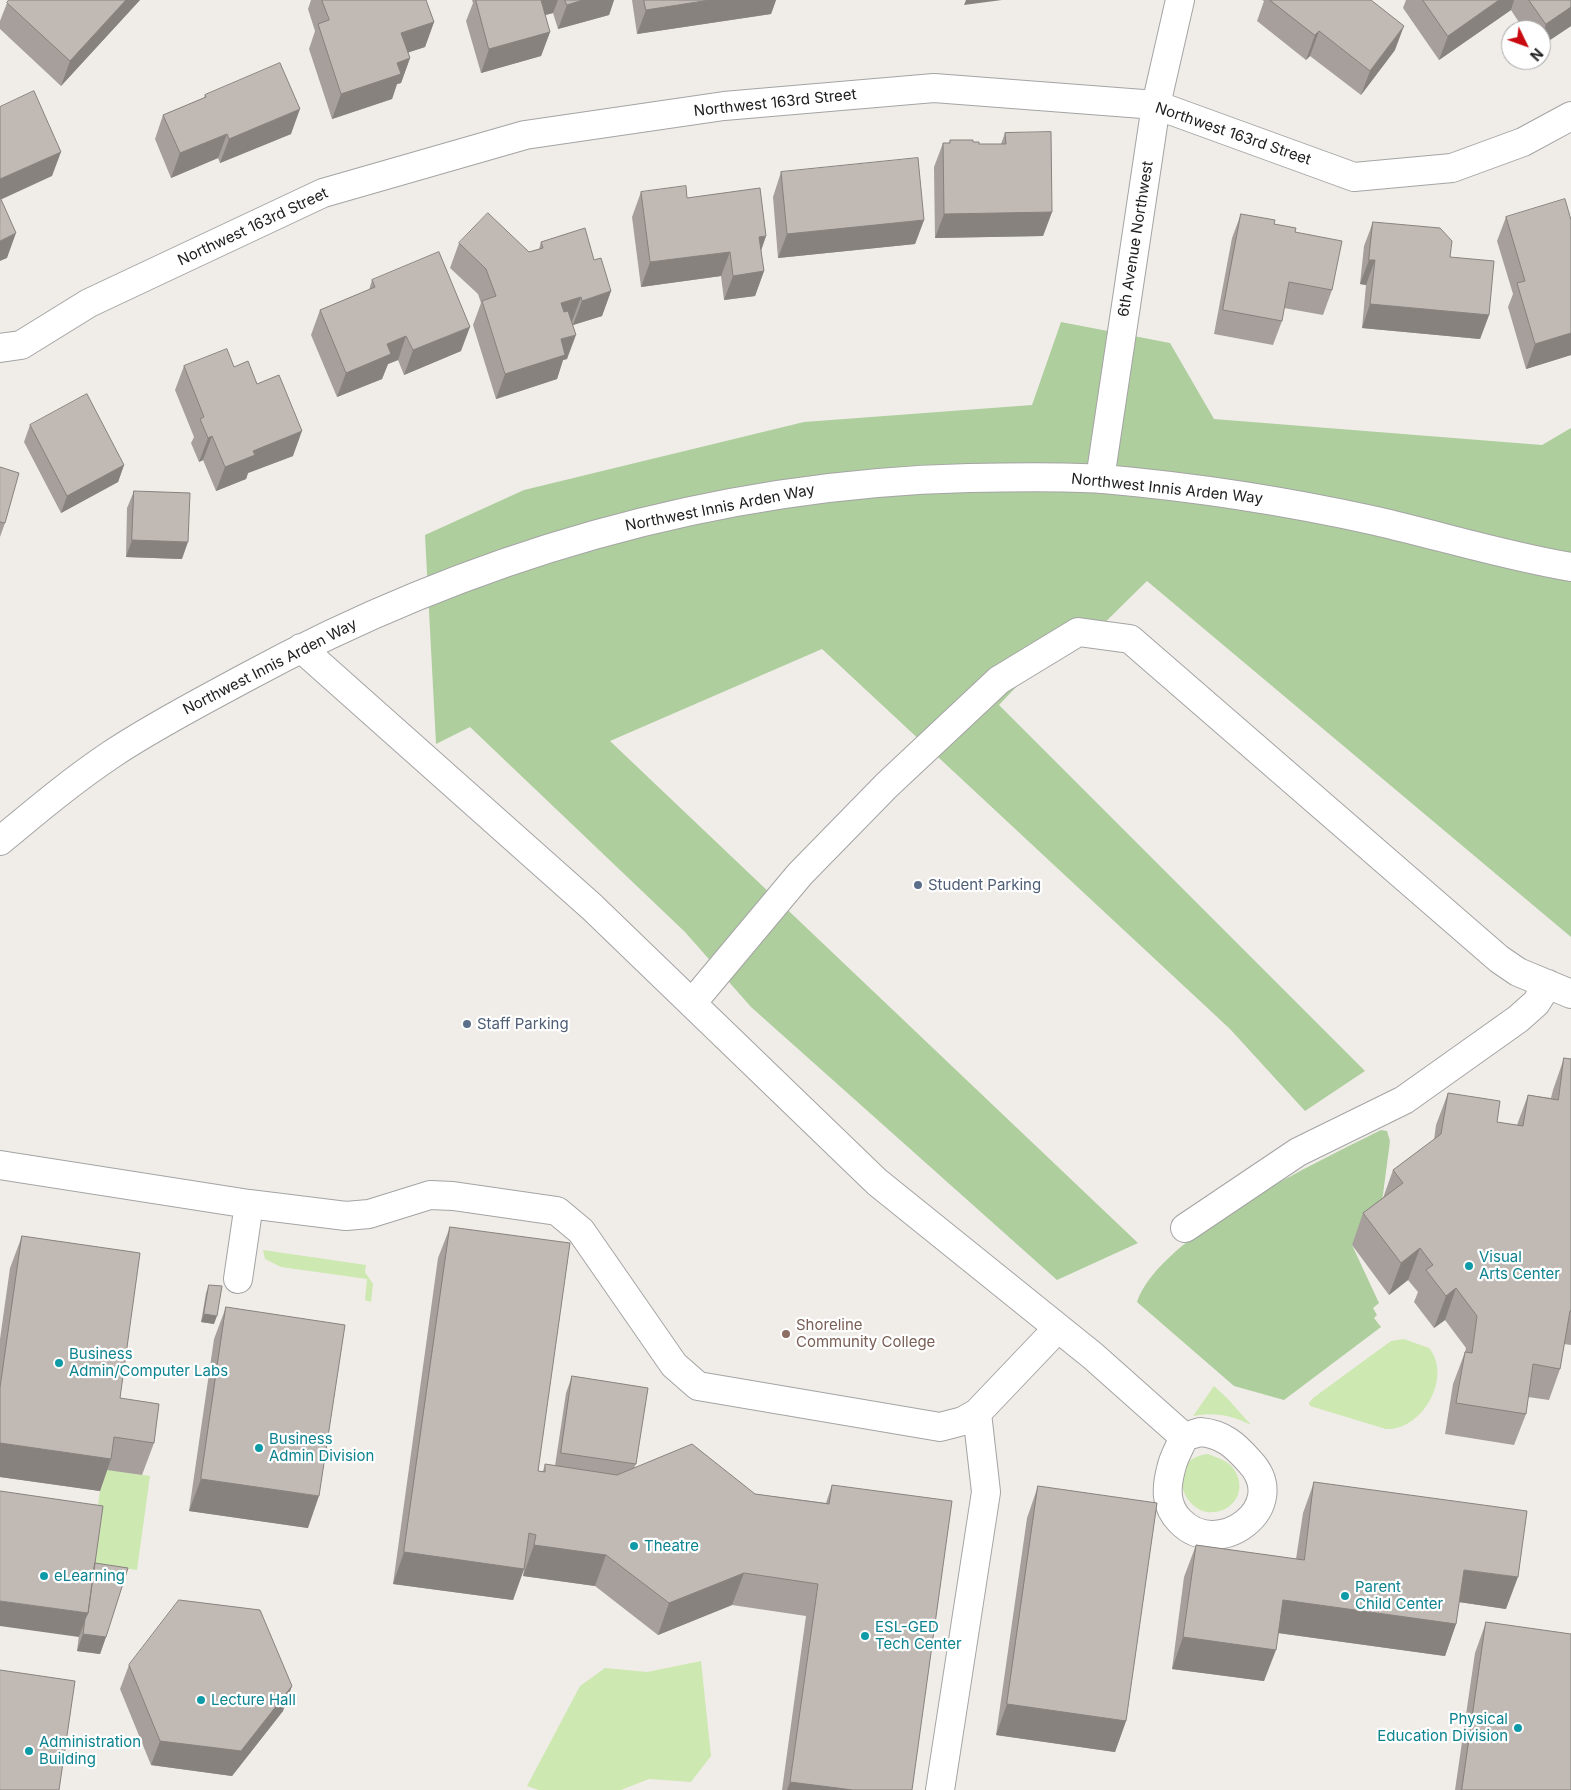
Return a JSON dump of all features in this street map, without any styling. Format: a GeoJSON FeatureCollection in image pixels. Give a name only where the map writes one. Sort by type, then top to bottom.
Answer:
{"type":"FeatureCollection","features":[{"type":"Feature","properties":{"kind":"street","name":"6th Avenue Northwest"},"geometry":{"type":"LineString","coordinates":[[1100,479],[1156,105],[1180,0]]}},
{"type":"Feature","properties":{"kind":"street","name":"Northwest 163rd Street"},"geometry":{"type":"LineString","coordinates":[[0,348],[20,345],[89,303],[323,193],[525,135],[724,106],[934,88],[1156,105],[1354,177],[1452,168],[1523,142],[1571,116]]}},
{"type":"Feature","properties":{"kind":"street","name":"Northwest Innis Arden Way"},"geometry":{"type":"LineString","coordinates":[[0,841],[54,796],[110,756],[157,726],[301,648],[472,574],[574,540],[652,519],[776,494],[878,482],[996,477],[1100,479],[1211,492],[1328,511],[1571,567]]}},
{"type":"Feature","properties":{"kind":"street"},"geometry":{"type":"LineString","coordinates":[[692,1003],[800,874],[894,779],[999,680],[1078,632],[1130,639],[1499,959],[1518,972],[1560,989]]}},
{"type":"Feature","properties":{"kind":"street"},"geometry":{"type":"LineString","coordinates":[[301,648],[592,907],[877,1182],[1058,1328],[1184,1437]]}},
{"type":"Feature","properties":{"kind":"street"},"geometry":{"type":"LineString","coordinates":[[1185,1228],[1298,1152],[1404,1100],[1518,1019],[1536,1003],[1560,989]]}},
{"type":"Feature","properties":{"kind":"street"},"geometry":{"type":"LineString","coordinates":[[0,1165],[249,1204],[346,1216],[378,1212],[430,1194],[558,1211],[581,1230],[674,1365],[698,1386],[940,1427],[963,1421],[977,1413],[1058,1328]]}},
{"type":"Feature","properties":{"kind":"street"},"geometry":{"type":"LineString","coordinates":[[238,1279],[249,1204]]}},
{"type":"Feature","properties":{"kind":"street"},"geometry":{"type":"LineString","coordinates":[[940,1790],[986,1492],[977,1413]]}},
{"type":"Feature","properties":{"kind":"green space"},"geometry":{"type":"Polygon","coordinates":[[[1061,322],[1170,343],[1214,419],[1542,445],[1571,428],[1571,937],[1147,581],[1083,644],[1033,669],[999,705],[1365,1071],[1305,1111],[1230,1029],[822,649],[610,741],[1138,1243],[1057,1280],[751,1007],[685,932],[470,727],[436,744],[425,535],[524,490],[804,422],[1032,405],[1061,322]]]}},
{"type":"Feature","properties":{"kind":"green space"},"geometry":{"type":"Polygon","coordinates":[[[1381,1130],[1387,1131],[1390,1141],[1382,1202],[1352,1245],[1379,1303],[1373,1308],[1377,1315],[1374,1318],[1381,1327],[1284,1400],[1234,1386],[1137,1302],[1152,1277],[1176,1251],[1208,1227],[1282,1181],[1381,1130]]]}},
{"type":"Feature","properties":{"kind":"green space"},"geometry":{"type":"Polygon","coordinates":[[[263,1250],[366,1265],[365,1272],[373,1284],[371,1302],[365,1300],[367,1279],[281,1267],[265,1259],[263,1250]]]}},
{"type":"Feature","properties":{"kind":"green space"},"geometry":{"type":"Polygon","coordinates":[[[1404,1339],[1429,1348],[1436,1360],[1435,1387],[1430,1400],[1422,1412],[1411,1421],[1399,1427],[1386,1429],[1310,1406],[1309,1403],[1313,1398],[1391,1341],[1404,1339]]]}},
{"type":"Feature","properties":{"kind":"green space"},"geometry":{"type":"Polygon","coordinates":[[[1214,1386],[1251,1425],[1223,1415],[1193,1416],[1214,1386]]]}},
{"type":"Feature","properties":{"kind":"green space"},"geometry":{"type":"Polygon","coordinates":[[[1208,1454],[1222,1459],[1229,1464],[1234,1469],[1239,1482],[1238,1494],[1231,1505],[1225,1509],[1211,1512],[1199,1509],[1190,1501],[1184,1490],[1182,1479],[1184,1467],[1193,1459],[1208,1454]]]}},
{"type":"Feature","properties":{"kind":"green space"},"geometry":{"type":"Polygon","coordinates":[[[103,1469],[150,1476],[137,1570],[90,1563],[103,1469]]]}},
{"type":"Feature","properties":{"kind":"green space"},"geometry":{"type":"Polygon","coordinates":[[[701,1661],[711,1756],[691,1782],[649,1779],[621,1790],[539,1790],[527,1786],[580,1686],[605,1668],[647,1672],[701,1661]]]}},
{"type":"Feature","properties":{"kind":"building"},"geometry":{"type":"Polygon","coordinates":[[[9,0],[126,0],[70,61],[7,3],[9,0]]]}},
{"type":"Feature","properties":{"kind":"building"},"geometry":{"type":"Polygon","coordinates":[[[322,0],[426,0],[434,22],[401,33],[410,58],[397,63],[401,74],[341,94],[318,24],[329,20],[322,0]]]}},
{"type":"Feature","properties":{"kind":"building"},"geometry":{"type":"Polygon","coordinates":[[[476,0],[541,0],[550,32],[489,49],[476,0]]]}},
{"type":"Feature","properties":{"kind":"building"},"geometry":{"type":"Polygon","coordinates":[[[565,0],[583,0],[567,5],[565,0]]]}},
{"type":"Feature","properties":{"kind":"building"},"geometry":{"type":"Polygon","coordinates":[[[644,0],[710,0],[646,10],[644,0]]]}},
{"type":"Feature","properties":{"kind":"building"},"geometry":{"type":"Polygon","coordinates":[[[1270,0],[1371,0],[1404,26],[1370,71],[1319,31],[1315,35],[1270,0]]]}},
{"type":"Feature","properties":{"kind":"building"},"geometry":{"type":"Polygon","coordinates":[[[1423,0],[1499,0],[1448,36],[1423,0]]]}},
{"type":"Feature","properties":{"kind":"building"},"geometry":{"type":"Polygon","coordinates":[[[1529,0],[1571,0],[1571,7],[1551,21],[1543,20],[1529,0]]]}},
{"type":"Feature","properties":{"kind":"building"},"geometry":{"type":"Polygon","coordinates":[[[280,63],[300,109],[229,139],[227,134],[180,153],[163,115],[280,63]]]}},
{"type":"Feature","properties":{"kind":"building"},"geometry":{"type":"Polygon","coordinates":[[[34,91],[61,152],[0,179],[0,107],[34,91]]]}},
{"type":"Feature","properties":{"kind":"building"},"geometry":{"type":"Polygon","coordinates":[[[1051,132],[1052,212],[944,214],[943,143],[950,143],[950,140],[973,140],[973,142],[979,142],[979,144],[1006,144],[1005,133],[1051,132]]]}},
{"type":"Feature","properties":{"kind":"building"},"geometry":{"type":"Polygon","coordinates":[[[918,158],[924,220],[787,234],[781,172],[918,158]]]}},
{"type":"Feature","properties":{"kind":"building"},"geometry":{"type":"Polygon","coordinates":[[[686,186],[687,198],[760,188],[766,236],[759,237],[764,271],[733,276],[730,252],[650,262],[641,192],[686,186]]]}},
{"type":"Feature","properties":{"kind":"building"},"geometry":{"type":"Polygon","coordinates":[[[0,197],[16,233],[0,241],[0,197]]]}},
{"type":"Feature","properties":{"kind":"building"},"geometry":{"type":"Polygon","coordinates":[[[1565,199],[1571,220],[1571,333],[1535,344],[1517,283],[1525,281],[1506,217],[1565,199]]]}},
{"type":"Feature","properties":{"kind":"building"},"geometry":{"type":"Polygon","coordinates":[[[488,213],[529,252],[543,248],[541,242],[585,228],[594,260],[601,258],[611,291],[582,301],[581,297],[561,303],[564,312],[568,311],[576,335],[561,339],[565,355],[505,374],[482,301],[496,296],[486,269],[459,243],[488,213]]]}},
{"type":"Feature","properties":{"kind":"building"},"geometry":{"type":"Polygon","coordinates":[[[1241,214],[1275,220],[1274,224],[1296,228],[1295,232],[1342,241],[1332,290],[1289,282],[1282,321],[1223,310],[1241,214]]]}},
{"type":"Feature","properties":{"kind":"building"},"geometry":{"type":"Polygon","coordinates":[[[1373,222],[1440,228],[1452,241],[1450,257],[1494,261],[1489,315],[1370,304],[1375,260],[1369,260],[1373,222]]]}},
{"type":"Feature","properties":{"kind":"building"},"geometry":{"type":"Polygon","coordinates":[[[439,252],[470,327],[413,350],[406,336],[387,344],[391,354],[346,373],[320,310],[375,287],[372,280],[439,252]]]}},
{"type":"Feature","properties":{"kind":"building"},"geometry":{"type":"Polygon","coordinates":[[[227,349],[234,367],[248,361],[257,384],[279,375],[302,431],[253,451],[255,455],[225,467],[212,436],[208,438],[200,419],[204,417],[184,366],[227,349]]]}},
{"type":"Feature","properties":{"kind":"building"},"geometry":{"type":"Polygon","coordinates":[[[87,394],[124,465],[67,496],[30,425],[87,394]]]}},
{"type":"Feature","properties":{"kind":"building"},"geometry":{"type":"Polygon","coordinates":[[[0,467],[19,473],[5,523],[0,522],[0,467]]]}},
{"type":"Feature","properties":{"kind":"building"},"geometry":{"type":"Polygon","coordinates":[[[134,491],[190,493],[188,542],[132,540],[134,491]]]}},
{"type":"Feature","properties":{"kind":"building","name":"Visual Arts Center"},"geometry":{"type":"Polygon","coordinates":[[[1564,1058],[1571,1059],[1571,1311],[1560,1369],[1533,1364],[1526,1414],[1456,1403],[1465,1352],[1472,1353],[1477,1316],[1456,1288],[1446,1296],[1426,1270],[1433,1265],[1420,1248],[1401,1263],[1363,1213],[1403,1183],[1393,1170],[1441,1134],[1448,1093],[1500,1101],[1497,1122],[1523,1126],[1528,1095],[1558,1100],[1564,1058]]]}},
{"type":"Feature","properties":{"kind":"building"},"geometry":{"type":"Polygon","coordinates":[[[450,1227],[570,1243],[538,1471],[545,1472],[545,1464],[617,1475],[692,1444],[755,1494],[829,1504],[832,1485],[952,1501],[912,1790],[853,1790],[790,1782],[818,1584],[744,1573],[669,1603],[606,1555],[534,1545],[536,1535],[529,1533],[524,1569],[404,1552],[450,1227]]]}},
{"type":"Feature","properties":{"kind":"building","name":"Business Admin/Computer Labs"},"geometry":{"type":"Polygon","coordinates":[[[22,1236],[140,1253],[120,1398],[159,1404],[154,1443],[114,1437],[111,1459],[0,1443],[0,1388],[22,1236]]]}},
{"type":"Feature","properties":{"kind":"building"},"geometry":{"type":"Polygon","coordinates":[[[209,1285],[222,1286],[217,1316],[204,1314],[209,1285]]]}},
{"type":"Feature","properties":{"kind":"building","name":"Business Admin Division"},"geometry":{"type":"Polygon","coordinates":[[[226,1307],[345,1325],[319,1496],[201,1479],[226,1307]]]}},
{"type":"Feature","properties":{"kind":"building"},"geometry":{"type":"Polygon","coordinates":[[[572,1376],[648,1388],[636,1464],[561,1453],[572,1376]]]}},
{"type":"Feature","properties":{"kind":"building","name":"Parent Child Center"},"geometry":{"type":"Polygon","coordinates":[[[1314,1482],[1527,1511],[1518,1577],[1464,1570],[1456,1624],[1283,1600],[1276,1650],[1183,1637],[1196,1545],[1304,1560],[1314,1482]]]}},
{"type":"Feature","properties":{"kind":"building"},"geometry":{"type":"Polygon","coordinates":[[[1038,1486],[1157,1503],[1126,1721],[1007,1704],[1038,1486]]]}},
{"type":"Feature","properties":{"kind":"building","name":"eLearning"},"geometry":{"type":"Polygon","coordinates":[[[0,1491],[103,1506],[88,1613],[0,1601],[0,1491]]]}},
{"type":"Feature","properties":{"kind":"building"},"geometry":{"type":"Polygon","coordinates":[[[95,1563],[128,1568],[106,1637],[83,1634],[95,1563]]]}},
{"type":"Feature","properties":{"kind":"building","name":"Lecture Hall"},"geometry":{"type":"Polygon","coordinates":[[[179,1600],[260,1610],[292,1686],[241,1751],[160,1741],[129,1665],[179,1600]]]}},
{"type":"Feature","properties":{"kind":"building","name":"Physical Education Division"},"geometry":{"type":"Polygon","coordinates":[[[1486,1622],[1571,1634],[1571,1790],[1462,1790],[1486,1622]]]}},
{"type":"Feature","properties":{"kind":"building","name":"Administration Building"},"geometry":{"type":"Polygon","coordinates":[[[0,1670],[75,1681],[59,1790],[0,1790],[0,1670]]]}},
{"type":"Feature","properties":{"kind":"place","name":"Student Parking"},"geometry":{"type":"Point","coordinates":[918,885]}},
{"type":"Feature","properties":{"kind":"place","name":"Staff Parking"},"geometry":{"type":"Point","coordinates":[467,1024]}},
{"type":"Feature","properties":{"kind":"place","name":"Visual Arts Center"},"geometry":{"type":"Point","coordinates":[1469,1266]}},
{"type":"Feature","properties":{"kind":"place","name":"Shoreline Community College"},"geometry":{"type":"Point","coordinates":[786,1334]}},
{"type":"Feature","properties":{"kind":"place","name":"Business Admin/Computer Labs"},"geometry":{"type":"Point","coordinates":[59,1363]}},
{"type":"Feature","properties":{"kind":"place","name":"Business Admin Division"},"geometry":{"type":"Point","coordinates":[259,1448]}},
{"type":"Feature","properties":{"kind":"place","name":"Theatre"},"geometry":{"type":"Point","coordinates":[634,1546]}},
{"type":"Feature","properties":{"kind":"place","name":"eLearning"},"geometry":{"type":"Point","coordinates":[44,1576]}},
{"type":"Feature","properties":{"kind":"place","name":"Parent Child Center"},"geometry":{"type":"Point","coordinates":[1345,1596]}},
{"type":"Feature","properties":{"kind":"place","name":"ESL-GED Tech Center"},"geometry":{"type":"Point","coordinates":[865,1636]}},
{"type":"Feature","properties":{"kind":"place","name":"Lecture Hall"},"geometry":{"type":"Point","coordinates":[201,1700]}},
{"type":"Feature","properties":{"kind":"place","name":"Physical Education Division"},"geometry":{"type":"Point","coordinates":[1518,1728]}},
{"type":"Feature","properties":{"kind":"place","name":"Administration Building"},"geometry":{"type":"Point","coordinates":[29,1751]}}]}
